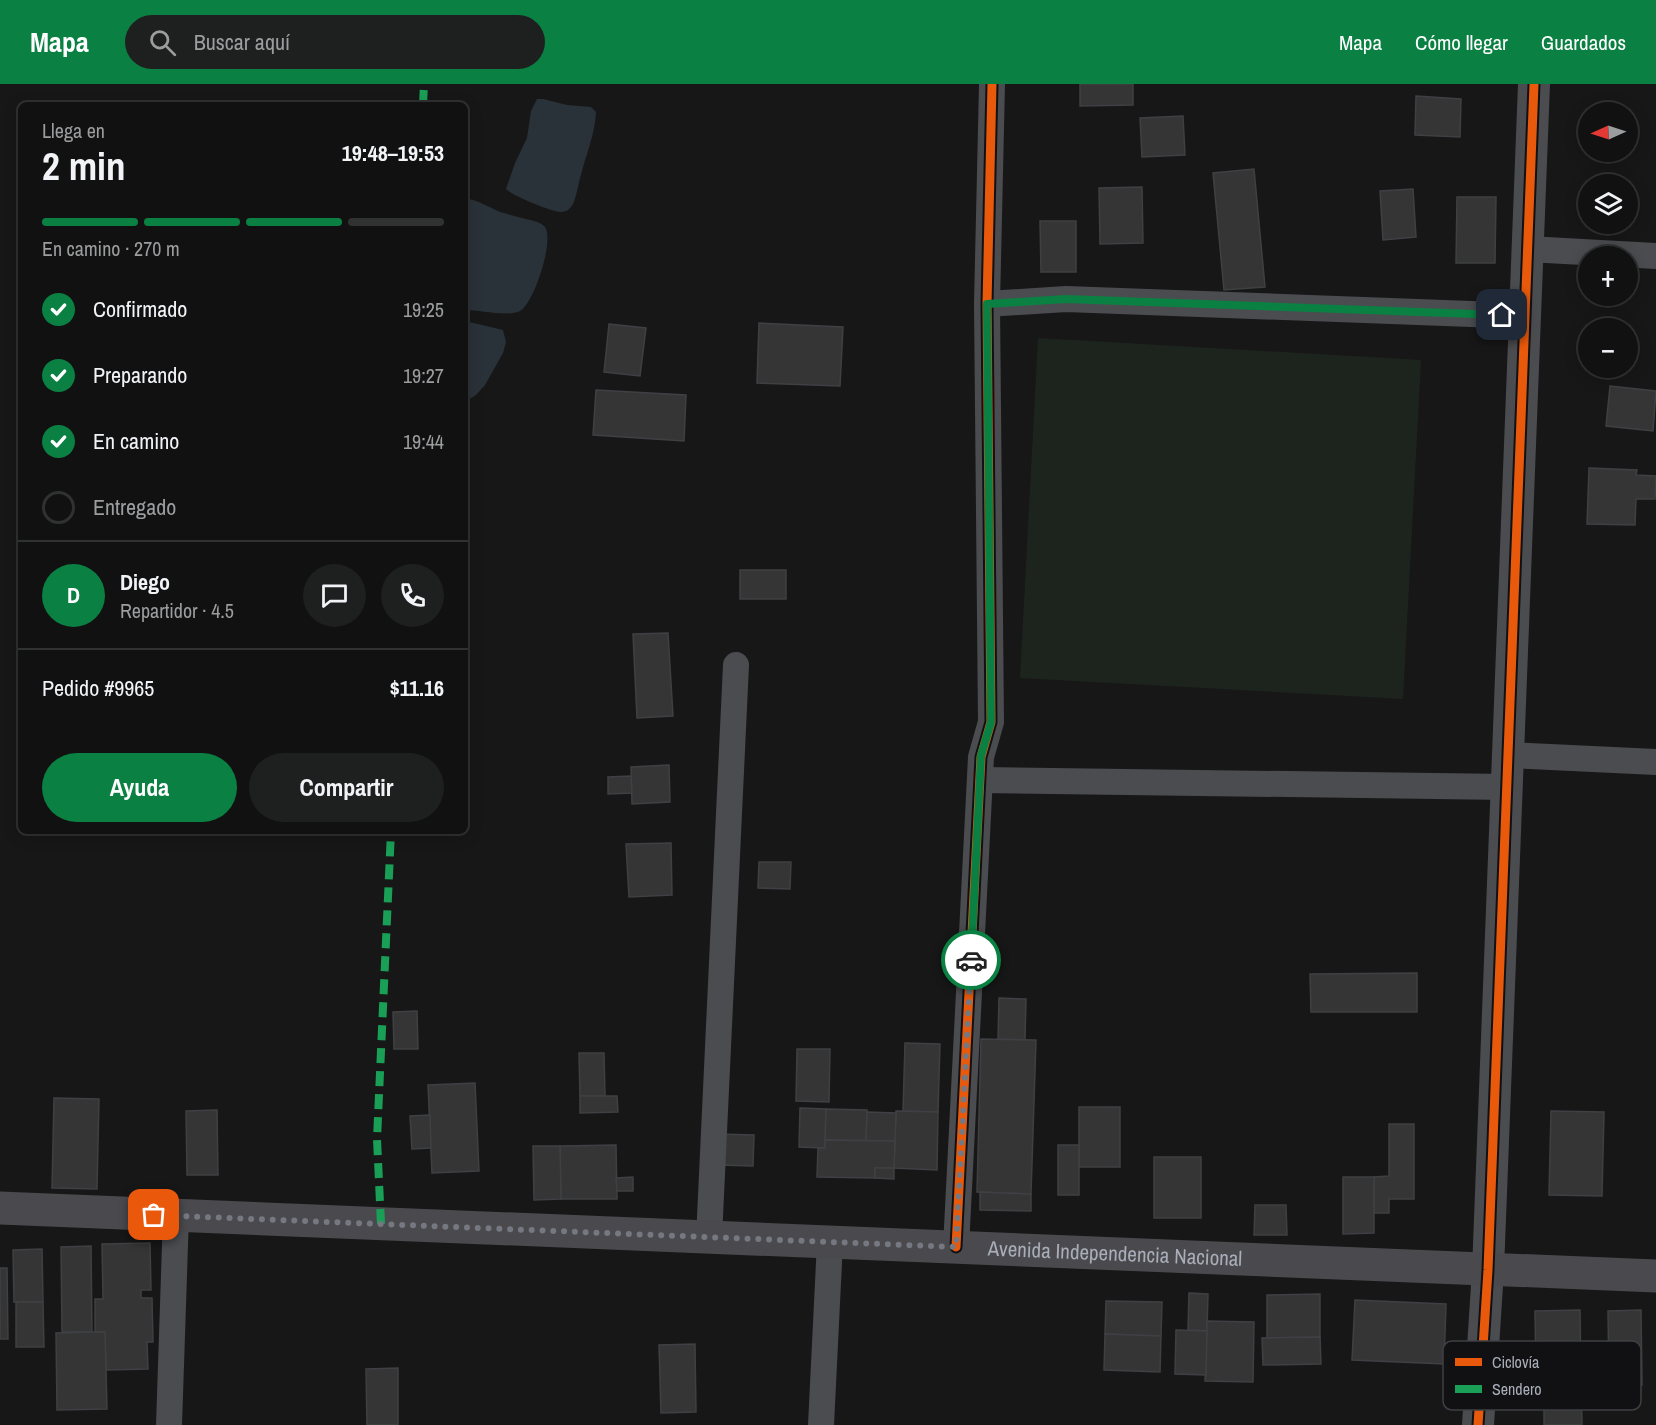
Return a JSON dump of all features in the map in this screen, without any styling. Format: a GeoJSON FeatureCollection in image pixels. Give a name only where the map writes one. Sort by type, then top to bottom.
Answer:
{"type":"FeatureCollection","features":[{"type":"Feature","properties":{"kind":"main road","name":"Avenida Independencia Nacional"},"geometry":{"type":"LineString","coordinates":[[0,1208],[1656,1276]]}},
{"type":"Feature","properties":{"kind":"street"},"geometry":{"type":"LineString","coordinates":[[956,1247],[981,756],[991,722],[987,304],[992,84]]}},
{"type":"Feature","properties":{"kind":"street"},"geometry":{"type":"LineString","coordinates":[[1484,1341],[1534,84]]}},
{"type":"Feature","properties":{"kind":"street"},"geometry":{"type":"LineString","coordinates":[[1528,249],[1656,256]]}},
{"type":"Feature","properties":{"kind":"street"},"geometry":{"type":"LineString","coordinates":[[987,304],[1066,299],[1525,315]]}},
{"type":"Feature","properties":{"kind":"street"},"geometry":{"type":"LineString","coordinates":[[709,1238],[736,665]]}},
{"type":"Feature","properties":{"kind":"street"},"geometry":{"type":"LineString","coordinates":[[1508,755],[1656,762]]}},
{"type":"Feature","properties":{"kind":"street"},"geometry":{"type":"LineString","coordinates":[[980,780],[1507,787]]}},
{"type":"Feature","properties":{"kind":"street"},"geometry":{"type":"LineString","coordinates":[[169,1425],[176,1215]]}},
{"type":"Feature","properties":{"kind":"street"},"geometry":{"type":"LineString","coordinates":[[821,1425],[830,1242]]}},
{"type":"Feature","properties":{"kind":"street"},"geometry":{"type":"LineString","coordinates":[[1479,1425],[1480,1410]]}},
{"type":"Feature","properties":{"kind":"shaded area"},"geometry":{"type":"Polygon","coordinates":[[[537,99],[591,107],[596,112],[592,137],[575,199],[571,207],[564,212],[541,206],[506,189],[527,138],[531,111],[537,99]]]}},
{"type":"Feature","properties":{"kind":"shaded area"},"geometry":{"type":"Polygon","coordinates":[[[468,199],[500,212],[537,222],[544,226],[547,232],[542,270],[526,306],[515,313],[468,310],[468,199]]]}},
{"type":"Feature","properties":{"kind":"shaded area"},"geometry":{"type":"Polygon","coordinates":[[[468,322],[503,330],[506,342],[503,353],[485,385],[468,400],[468,322]]]}},
{"type":"Feature","properties":{"kind":"shaded area"},"geometry":{"type":"Polygon","coordinates":[[[1038,338],[1421,360],[1403,699],[1020,678],[1038,338]]]}},
{"type":"Feature","properties":{"kind":"building"},"geometry":{"type":"Polygon","coordinates":[[[1080,84],[1133,84],[1133,105],[1080,106],[1080,84]]]}},
{"type":"Feature","properties":{"kind":"building"},"geometry":{"type":"Polygon","coordinates":[[[1416,96],[1461,99],[1460,137],[1415,135],[1416,96]]]}},
{"type":"Feature","properties":{"kind":"building"},"geometry":{"type":"Polygon","coordinates":[[[1183,116],[1185,155],[1142,157],[1140,118],[1183,116]]]}},
{"type":"Feature","properties":{"kind":"building"},"geometry":{"type":"Polygon","coordinates":[[[1254,169],[1265,287],[1224,290],[1213,173],[1254,169]]]}},
{"type":"Feature","properties":{"kind":"building"},"geometry":{"type":"Polygon","coordinates":[[[1142,187],[1143,243],[1100,244],[1099,188],[1142,187]]]}},
{"type":"Feature","properties":{"kind":"building"},"geometry":{"type":"Polygon","coordinates":[[[1413,189],[1416,237],[1383,240],[1380,191],[1413,189]]]}},
{"type":"Feature","properties":{"kind":"building"},"geometry":{"type":"Polygon","coordinates":[[[1457,197],[1496,197],[1495,263],[1456,263],[1457,197]]]}},
{"type":"Feature","properties":{"kind":"building"},"geometry":{"type":"Polygon","coordinates":[[[1040,221],[1076,221],[1076,272],[1041,272],[1040,221]]]}},
{"type":"Feature","properties":{"kind":"building"},"geometry":{"type":"Polygon","coordinates":[[[759,323],[843,327],[840,386],[757,383],[759,323]]]}},
{"type":"Feature","properties":{"kind":"building"},"geometry":{"type":"Polygon","coordinates":[[[609,324],[646,328],[640,376],[604,372],[609,324]]]}},
{"type":"Feature","properties":{"kind":"building"},"geometry":{"type":"Polygon","coordinates":[[[1610,386],[1656,391],[1653,431],[1606,426],[1610,386]]]}},
{"type":"Feature","properties":{"kind":"building"},"geometry":{"type":"Polygon","coordinates":[[[596,390],[686,395],[684,441],[593,435],[596,390]]]}},
{"type":"Feature","properties":{"kind":"building"},"geometry":{"type":"Polygon","coordinates":[[[1589,468],[1637,470],[1636,475],[1656,476],[1655,499],[1636,499],[1635,525],[1587,524],[1589,468]]]}},
{"type":"Feature","properties":{"kind":"building"},"geometry":{"type":"Polygon","coordinates":[[[740,570],[786,570],[786,599],[740,599],[740,570]]]}},
{"type":"Feature","properties":{"kind":"building"},"geometry":{"type":"Polygon","coordinates":[[[668,633],[673,716],[637,718],[633,634],[668,633]]]}},
{"type":"Feature","properties":{"kind":"building"},"geometry":{"type":"Polygon","coordinates":[[[669,765],[670,802],[632,804],[631,767],[669,765]]]}},
{"type":"Feature","properties":{"kind":"building"},"geometry":{"type":"Polygon","coordinates":[[[631,776],[632,793],[608,794],[608,777],[631,776]]]}},
{"type":"Feature","properties":{"kind":"building"},"geometry":{"type":"Polygon","coordinates":[[[671,843],[672,895],[629,897],[626,844],[671,843]]]}},
{"type":"Feature","properties":{"kind":"building"},"geometry":{"type":"Polygon","coordinates":[[[759,862],[791,862],[790,889],[758,888],[759,862]]]}},
{"type":"Feature","properties":{"kind":"building"},"geometry":{"type":"Polygon","coordinates":[[[1417,973],[1417,1012],[1311,1012],[1310,974],[1417,973]]]}},
{"type":"Feature","properties":{"kind":"building"},"geometry":{"type":"Polygon","coordinates":[[[999,998],[1026,999],[1025,1040],[998,1039],[999,998]]]}},
{"type":"Feature","properties":{"kind":"building"},"geometry":{"type":"Polygon","coordinates":[[[417,1011],[418,1049],[394,1049],[393,1012],[417,1011]]]}},
{"type":"Feature","properties":{"kind":"building"},"geometry":{"type":"Polygon","coordinates":[[[981,1039],[1036,1040],[1031,1194],[977,1192],[981,1039]]]}},
{"type":"Feature","properties":{"kind":"building"},"geometry":{"type":"Polygon","coordinates":[[[905,1043],[940,1044],[938,1112],[903,1111],[905,1043]]]}},
{"type":"Feature","properties":{"kind":"building"},"geometry":{"type":"Polygon","coordinates":[[[797,1049],[830,1049],[829,1102],[796,1101],[797,1049]]]}},
{"type":"Feature","properties":{"kind":"building"},"geometry":{"type":"Polygon","coordinates":[[[579,1053],[604,1053],[605,1096],[580,1096],[579,1053]]]}},
{"type":"Feature","properties":{"kind":"building"},"geometry":{"type":"Polygon","coordinates":[[[475,1083],[479,1171],[432,1173],[428,1085],[475,1083]]]}},
{"type":"Feature","properties":{"kind":"building"},"geometry":{"type":"Polygon","coordinates":[[[580,1096],[617,1096],[618,1112],[580,1113],[580,1096]]]}},
{"type":"Feature","properties":{"kind":"building"},"geometry":{"type":"Polygon","coordinates":[[[54,1098],[99,1099],[97,1189],[52,1188],[54,1098]]]}},
{"type":"Feature","properties":{"kind":"building"},"geometry":{"type":"Polygon","coordinates":[[[1079,1107],[1120,1107],[1120,1167],[1079,1167],[1079,1107]]]}},
{"type":"Feature","properties":{"kind":"building"},"geometry":{"type":"Polygon","coordinates":[[[800,1108],[826,1109],[825,1148],[799,1147],[800,1108]]]}},
{"type":"Feature","properties":{"kind":"building"},"geometry":{"type":"Polygon","coordinates":[[[826,1109],[867,1110],[866,1141],[825,1140],[826,1109]]]}},
{"type":"Feature","properties":{"kind":"building"},"geometry":{"type":"Polygon","coordinates":[[[217,1110],[218,1175],[187,1175],[186,1111],[217,1110]]]}},
{"type":"Feature","properties":{"kind":"building"},"geometry":{"type":"Polygon","coordinates":[[[896,1111],[938,1112],[937,1170],[894,1168],[896,1111]]]}},
{"type":"Feature","properties":{"kind":"building"},"geometry":{"type":"Polygon","coordinates":[[[1551,1111],[1604,1112],[1602,1196],[1549,1195],[1551,1111]]]}},
{"type":"Feature","properties":{"kind":"building"},"geometry":{"type":"Polygon","coordinates":[[[867,1112],[896,1113],[895,1141],[866,1141],[867,1112]]]}},
{"type":"Feature","properties":{"kind":"building"},"geometry":{"type":"Polygon","coordinates":[[[430,1115],[431,1148],[412,1149],[410,1116],[430,1115]]]}},
{"type":"Feature","properties":{"kind":"building"},"geometry":{"type":"Polygon","coordinates":[[[1389,1124],[1414,1124],[1414,1199],[1389,1199],[1389,1213],[1374,1213],[1374,1177],[1389,1176],[1389,1124]]]}},
{"type":"Feature","properties":{"kind":"building"},"geometry":{"type":"Polygon","coordinates":[[[719,1134],[754,1135],[753,1166],[718,1165],[719,1134]]]}},
{"type":"Feature","properties":{"kind":"building"},"geometry":{"type":"Polygon","coordinates":[[[825,1140],[895,1141],[894,1168],[875,1168],[875,1178],[817,1177],[818,1148],[825,1148],[825,1140]]]}},
{"type":"Feature","properties":{"kind":"building"},"geometry":{"type":"Polygon","coordinates":[[[616,1145],[617,1199],[561,1199],[560,1146],[616,1145]]]}},
{"type":"Feature","properties":{"kind":"building"},"geometry":{"type":"Polygon","coordinates":[[[1058,1145],[1079,1145],[1079,1195],[1058,1195],[1058,1145]]]}},
{"type":"Feature","properties":{"kind":"building"},"geometry":{"type":"Polygon","coordinates":[[[533,1146],[560,1146],[561,1199],[534,1200],[533,1146]]]}},
{"type":"Feature","properties":{"kind":"building"},"geometry":{"type":"Polygon","coordinates":[[[1154,1157],[1201,1157],[1201,1218],[1154,1218],[1154,1157]]]}},
{"type":"Feature","properties":{"kind":"building"},"geometry":{"type":"Polygon","coordinates":[[[875,1168],[894,1168],[894,1179],[875,1178],[875,1168]]]}},
{"type":"Feature","properties":{"kind":"building"},"geometry":{"type":"Polygon","coordinates":[[[633,1177],[633,1191],[617,1191],[616,1178],[633,1177]]]}},
{"type":"Feature","properties":{"kind":"building"},"geometry":{"type":"Polygon","coordinates":[[[1343,1177],[1374,1177],[1374,1233],[1343,1234],[1343,1177]]]}},
{"type":"Feature","properties":{"kind":"building"},"geometry":{"type":"Polygon","coordinates":[[[980,1192],[1031,1194],[1031,1211],[980,1210],[980,1192]]]}},
{"type":"Feature","properties":{"kind":"building"},"geometry":{"type":"Polygon","coordinates":[[[1255,1205],[1286,1205],[1287,1235],[1254,1235],[1255,1205]]]}},
{"type":"Feature","properties":{"kind":"building"},"geometry":{"type":"Polygon","coordinates":[[[150,1243],[151,1290],[141,1290],[141,1298],[152,1298],[153,1342],[147,1342],[148,1369],[106,1370],[105,1332],[95,1332],[95,1299],[103,1299],[102,1244],[150,1243]]]}},
{"type":"Feature","properties":{"kind":"building"},"geometry":{"type":"Polygon","coordinates":[[[91,1246],[92,1332],[62,1332],[61,1247],[91,1246]]]}},
{"type":"Feature","properties":{"kind":"building"},"geometry":{"type":"Polygon","coordinates":[[[42,1249],[43,1302],[14,1302],[13,1250],[42,1249]]]}},
{"type":"Feature","properties":{"kind":"building"},"geometry":{"type":"Polygon","coordinates":[[[0,1268],[7,1268],[8,1339],[0,1339],[0,1268]]]}},
{"type":"Feature","properties":{"kind":"building"},"geometry":{"type":"Polygon","coordinates":[[[1189,1293],[1208,1294],[1207,1331],[1188,1330],[1189,1293]]]}},
{"type":"Feature","properties":{"kind":"building"},"geometry":{"type":"Polygon","coordinates":[[[1320,1294],[1320,1337],[1267,1338],[1267,1295],[1320,1294]]]}},
{"type":"Feature","properties":{"kind":"building"},"geometry":{"type":"Polygon","coordinates":[[[1355,1300],[1446,1304],[1443,1364],[1352,1360],[1355,1300]]]}},
{"type":"Feature","properties":{"kind":"building"},"geometry":{"type":"Polygon","coordinates":[[[1106,1301],[1162,1302],[1161,1336],[1105,1334],[1106,1301]]]}},
{"type":"Feature","properties":{"kind":"building"},"geometry":{"type":"Polygon","coordinates":[[[16,1302],[43,1302],[44,1347],[16,1347],[16,1302]]]}},
{"type":"Feature","properties":{"kind":"building"},"geometry":{"type":"Polygon","coordinates":[[[1580,1310],[1580,1341],[1535,1341],[1535,1311],[1580,1310]]]}},
{"type":"Feature","properties":{"kind":"building"},"geometry":{"type":"Polygon","coordinates":[[[1641,1310],[1642,1385],[1641,1341],[1608,1341],[1608,1311],[1641,1310]]]}},
{"type":"Feature","properties":{"kind":"building"},"geometry":{"type":"Polygon","coordinates":[[[1207,1321],[1254,1322],[1253,1382],[1205,1381],[1207,1321]]]}},
{"type":"Feature","properties":{"kind":"building"},"geometry":{"type":"Polygon","coordinates":[[[1176,1330],[1207,1331],[1206,1375],[1175,1374],[1176,1330]]]}},
{"type":"Feature","properties":{"kind":"building"},"geometry":{"type":"Polygon","coordinates":[[[105,1332],[107,1409],[57,1410],[56,1333],[105,1332]]]}},
{"type":"Feature","properties":{"kind":"building"},"geometry":{"type":"Polygon","coordinates":[[[1105,1334],[1161,1336],[1160,1372],[1104,1370],[1105,1334]]]}},
{"type":"Feature","properties":{"kind":"building"},"geometry":{"type":"Polygon","coordinates":[[[1320,1337],[1321,1364],[1263,1365],[1262,1338],[1320,1337]]]}},
{"type":"Feature","properties":{"kind":"building"},"geometry":{"type":"Polygon","coordinates":[[[695,1344],[696,1412],[661,1413],[659,1345],[695,1344]]]}},
{"type":"Feature","properties":{"kind":"building"},"geometry":{"type":"Polygon","coordinates":[[[398,1368],[398,1425],[367,1425],[366,1369],[398,1368]]]}},
{"type":"Feature","properties":{"kind":"building"},"geometry":{"type":"Polygon","coordinates":[[[1544,1410],[1582,1410],[1582,1425],[1544,1425],[1544,1410]]]}},
{"type":"Feature","properties":{"kind":"marked path"},"geometry":{"type":"LineString","coordinates":[[423,102],[424,84]]}},
{"type":"Feature","properties":{"kind":"marked path"},"geometry":{"type":"LineString","coordinates":[[381,1224],[377,1139],[391,834]]}},
{"type":"Feature","properties":{"kind":"cycle path"},"geometry":{"type":"LineString","coordinates":[[956,1247],[981,757],[991,722],[987,304],[992,84]]}},
{"type":"Feature","properties":{"kind":"cycle path"},"geometry":{"type":"LineString","coordinates":[[1483,1341],[1534,84]]}},
{"type":"Feature","properties":{"kind":"cycle path"},"geometry":{"type":"LineString","coordinates":[[1478,1425],[1479,1410]]}},
{"type":"Feature","properties":{"kind":"way so far"},"geometry":{"type":"LineString","coordinates":[[154,1215],[956,1247],[971,960]]}},
{"type":"Feature","properties":{"kind":"route"},"geometry":{"type":"LineString","coordinates":[[971,960],[981,756],[991,722],[987,304],[1066,299],[1502,315]]}}]}
